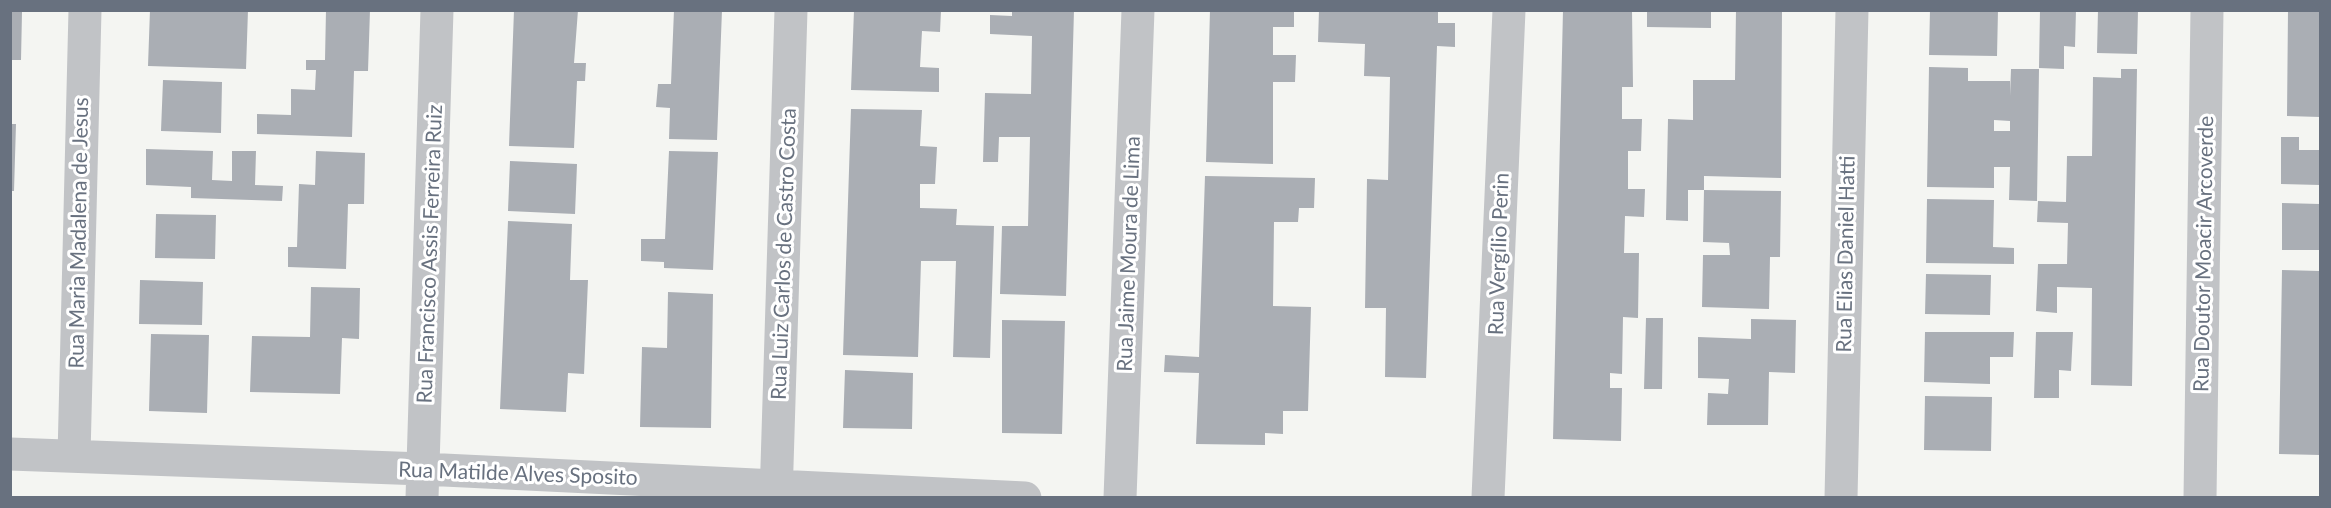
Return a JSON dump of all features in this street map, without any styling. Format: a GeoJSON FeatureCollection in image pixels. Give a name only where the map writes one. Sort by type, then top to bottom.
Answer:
{"type":"FeatureCollection","features":[{"type":"Feature","properties":{"kind":"street","name":"Rua Maria Madalena de Jesus"},"geometry":{"type":"LineString","coordinates":[[74,456],[85,10]]}},
{"type":"Feature","properties":{"kind":"street","name":"Rua Francisco Assis Ferreira Ruiz"},"geometry":{"type":"LineString","coordinates":[[423,483],[437,10]]}},
{"type":"Feature","properties":{"kind":"street","name":"Rua Luiz Carlos de Castro Costa"},"geometry":{"type":"LineString","coordinates":[[777,491],[791,10]]}},
{"type":"Feature","properties":{"kind":"street","name":"Rua Jaime Moura de Lima"},"geometry":{"type":"LineString","coordinates":[[1120,498],[1138,10]]}},
{"type":"Feature","properties":{"kind":"street","name":"Rua Vergílio Perin"},"geometry":{"type":"LineString","coordinates":[[1488,498],[1509,10]]}},
{"type":"Feature","properties":{"kind":"street","name":"Rua Elias Daniel Hatti"},"geometry":{"type":"LineString","coordinates":[[1841,498],[1852,10]]}},
{"type":"Feature","properties":{"kind":"street","name":"Rua Doutor Moacir Arcoverde"},"geometry":{"type":"LineString","coordinates":[[2200,498],[2207,10]]}},
{"type":"Feature","properties":{"kind":"street","name":"Rua Matilde Alves Sposito"},"geometry":{"type":"LineString","coordinates":[[10,454],[74,456],[423,483],[1025,498]]}},
{"type":"Feature","properties":{"kind":"building"},"geometry":{"type":"Polygon","coordinates":[[[150,10],[248,10],[246,69],[148,66],[150,10]]]}},
{"type":"Feature","properties":{"kind":"building"},"geometry":{"type":"Polygon","coordinates":[[[326,10],[370,10],[368,71],[354,71],[352,137],[257,134],[257,114],[291,115],[291,89],[315,90],[316,70],[306,70],[306,60],[325,60],[326,10]]]}},
{"type":"Feature","properties":{"kind":"building"},"geometry":{"type":"Polygon","coordinates":[[[514,10],[578,10],[574,63],[586,63],[585,81],[577,81],[574,148],[509,146],[514,10]]]}},
{"type":"Feature","properties":{"kind":"building"},"geometry":{"type":"Polygon","coordinates":[[[674,10],[722,10],[717,140],[669,139],[670,108],[656,107],[658,84],[671,84],[674,10]]]}},
{"type":"Feature","properties":{"kind":"building"},"geometry":{"type":"Polygon","coordinates":[[[854,10],[941,10],[940,32],[922,31],[920,67],[939,68],[939,92],[851,90],[854,10]]]}},
{"type":"Feature","properties":{"kind":"building"},"geometry":{"type":"Polygon","coordinates":[[[1012,10],[1074,10],[1066,296],[1000,294],[1002,226],[1028,226],[1030,137],[999,137],[998,162],[983,162],[985,93],[1031,94],[1032,36],[990,34],[990,15],[1012,16],[1012,10]]]}},
{"type":"Feature","properties":{"kind":"building"},"geometry":{"type":"Polygon","coordinates":[[[1210,10],[1294,10],[1294,27],[1273,27],[1273,55],[1296,55],[1295,82],[1273,82],[1273,164],[1206,162],[1210,10]]]}},
{"type":"Feature","properties":{"kind":"building"},"geometry":{"type":"Polygon","coordinates":[[[1319,10],[1438,10],[1438,23],[1455,23],[1455,47],[1437,46],[1426,378],[1385,377],[1386,308],[1365,308],[1367,179],[1388,180],[1390,77],[1364,76],[1365,44],[1318,42],[1319,10]]]}},
{"type":"Feature","properties":{"kind":"building"},"geometry":{"type":"Polygon","coordinates":[[[1563,10],[1632,10],[1633,87],[1622,87],[1622,119],[1642,119],[1641,151],[1628,151],[1628,189],[1645,189],[1644,217],[1625,216],[1624,253],[1639,253],[1638,318],[1623,317],[1622,374],[1610,373],[1610,388],[1622,388],[1621,441],[1553,439],[1563,10]]]}},
{"type":"Feature","properties":{"kind":"building"},"geometry":{"type":"Polygon","coordinates":[[[1647,10],[1711,10],[1711,28],[1647,27],[1647,10]]]}},
{"type":"Feature","properties":{"kind":"building"},"geometry":{"type":"Polygon","coordinates":[[[1736,10],[1782,10],[1781,178],[1704,176],[1704,190],[1688,190],[1688,221],[1666,220],[1668,119],[1693,120],[1693,80],[1735,80],[1736,10]]]}},
{"type":"Feature","properties":{"kind":"building"},"geometry":{"type":"Polygon","coordinates":[[[1930,10],[1998,10],[1997,56],[1929,55],[1930,10]]]}},
{"type":"Feature","properties":{"kind":"building"},"geometry":{"type":"Polygon","coordinates":[[[2040,10],[2076,10],[2075,47],[2064,46],[2064,69],[2039,68],[2040,10]]]}},
{"type":"Feature","properties":{"kind":"building"},"geometry":{"type":"Polygon","coordinates":[[[2098,10],[2138,10],[2137,54],[2097,53],[2098,10]]]}},
{"type":"Feature","properties":{"kind":"building"},"geometry":{"type":"Polygon","coordinates":[[[2288,10],[2320,10],[2320,117],[2287,116],[2288,10]]]}},
{"type":"Feature","properties":{"kind":"building"},"geometry":{"type":"Polygon","coordinates":[[[10,12],[22,12],[21,60],[10,60],[10,12]]]}},
{"type":"Feature","properties":{"kind":"building"},"geometry":{"type":"Polygon","coordinates":[[[1929,67],[1968,68],[1968,81],[2010,81],[2010,96],[2011,69],[2039,69],[2037,201],[2009,200],[2010,167],[1994,167],[1994,188],[1927,187],[1929,67]],[[1994,120],[1994,131],[2010,131],[2010,121],[1994,120]]]}},
{"type":"Feature","properties":{"kind":"building"},"geometry":{"type":"Polygon","coordinates":[[[2121,69],[2137,69],[2132,386],[2091,385],[2092,288],[2057,287],[2057,313],[2036,311],[2038,264],[2067,264],[2068,223],[2037,222],[2038,201],[2066,202],[2067,156],[2092,156],[2093,77],[2121,78],[2121,69]]]}},
{"type":"Feature","properties":{"kind":"building"},"geometry":{"type":"Polygon","coordinates":[[[163,80],[222,82],[221,133],[161,131],[163,80]]]}},
{"type":"Feature","properties":{"kind":"building"},"geometry":{"type":"Polygon","coordinates":[[[851,109],[922,110],[920,146],[937,147],[935,184],[920,184],[920,208],[957,209],[956,225],[994,226],[990,358],[953,357],[956,261],[921,261],[918,357],[843,355],[851,109]]]}},
{"type":"Feature","properties":{"kind":"building"},"geometry":{"type":"Polygon","coordinates":[[[10,124],[16,124],[14,191],[10,191],[10,124]]]}},
{"type":"Feature","properties":{"kind":"building"},"geometry":{"type":"Polygon","coordinates":[[[2281,137],[2299,137],[2299,150],[2320,150],[2320,185],[2281,184],[2281,137]]]}},
{"type":"Feature","properties":{"kind":"building"},"geometry":{"type":"Polygon","coordinates":[[[146,149],[213,151],[212,180],[232,181],[232,151],[256,151],[255,185],[283,186],[282,201],[191,198],[191,187],[146,185],[146,149]]]}},
{"type":"Feature","properties":{"kind":"building"},"geometry":{"type":"Polygon","coordinates":[[[316,151],[365,153],[364,204],[348,204],[346,269],[288,267],[288,247],[297,247],[299,184],[315,185],[316,151]]]}},
{"type":"Feature","properties":{"kind":"building"},"geometry":{"type":"Polygon","coordinates":[[[669,151],[718,152],[713,270],[664,268],[664,262],[641,261],[641,239],[665,239],[669,151]]]}},
{"type":"Feature","properties":{"kind":"building"},"geometry":{"type":"Polygon","coordinates":[[[510,161],[577,164],[575,214],[508,211],[510,161]]]}},
{"type":"Feature","properties":{"kind":"building"},"geometry":{"type":"Polygon","coordinates":[[[1205,176],[1315,178],[1314,208],[1299,208],[1298,222],[1274,222],[1273,306],[1311,307],[1308,411],[1283,411],[1283,434],[1265,433],[1265,445],[1196,444],[1199,373],[1164,372],[1165,355],[1199,357],[1205,176]]]}},
{"type":"Feature","properties":{"kind":"building"},"geometry":{"type":"Polygon","coordinates":[[[1704,190],[1781,191],[1780,257],[1770,257],[1769,309],[1702,307],[1703,255],[1730,255],[1729,243],[1703,242],[1704,190]]]}},
{"type":"Feature","properties":{"kind":"building"},"geometry":{"type":"Polygon","coordinates":[[[1927,199],[1994,200],[1993,247],[2014,248],[2014,264],[1926,263],[1927,199]]]}},
{"type":"Feature","properties":{"kind":"building"},"geometry":{"type":"Polygon","coordinates":[[[2282,203],[2320,204],[2320,250],[2282,250],[2282,203]]]}},
{"type":"Feature","properties":{"kind":"building"},"geometry":{"type":"Polygon","coordinates":[[[156,214],[216,215],[215,259],[155,258],[156,214]]]}},
{"type":"Feature","properties":{"kind":"building"},"geometry":{"type":"Polygon","coordinates":[[[508,221],[572,224],[570,280],[588,280],[584,374],[568,373],[566,412],[500,409],[508,221]]]}},
{"type":"Feature","properties":{"kind":"building"},"geometry":{"type":"Polygon","coordinates":[[[2282,270],[2320,271],[2320,455],[2279,454],[2282,270]]]}},
{"type":"Feature","properties":{"kind":"building"},"geometry":{"type":"Polygon","coordinates":[[[1926,274],[1991,275],[1990,315],[1925,314],[1926,274]]]}},
{"type":"Feature","properties":{"kind":"building"},"geometry":{"type":"Polygon","coordinates":[[[140,280],[203,282],[202,325],[139,324],[140,280]]]}},
{"type":"Feature","properties":{"kind":"building"},"geometry":{"type":"Polygon","coordinates":[[[311,287],[360,288],[359,339],[342,338],[340,394],[250,392],[252,336],[310,337],[311,287]]]}},
{"type":"Feature","properties":{"kind":"building"},"geometry":{"type":"Polygon","coordinates":[[[668,292],[713,294],[711,428],[640,427],[642,347],[667,348],[668,292]]]}},
{"type":"Feature","properties":{"kind":"building"},"geometry":{"type":"Polygon","coordinates":[[[1646,318],[1663,318],[1662,389],[1644,389],[1646,318]]]}},
{"type":"Feature","properties":{"kind":"building"},"geometry":{"type":"Polygon","coordinates":[[[1751,319],[1796,320],[1795,373],[1769,372],[1768,425],[1707,425],[1708,393],[1728,394],[1729,379],[1698,378],[1698,337],[1751,339],[1751,319]]]}},
{"type":"Feature","properties":{"kind":"building"},"geometry":{"type":"Polygon","coordinates":[[[1002,320],[1065,321],[1062,434],[1002,433],[1002,320]]]}},
{"type":"Feature","properties":{"kind":"building"},"geometry":{"type":"Polygon","coordinates":[[[1925,332],[2014,332],[2013,357],[1990,357],[1990,384],[1924,382],[1925,332]]]}},
{"type":"Feature","properties":{"kind":"building"},"geometry":{"type":"Polygon","coordinates":[[[2036,332],[2073,332],[2071,371],[2059,370],[2059,398],[2034,398],[2036,332]]]}},
{"type":"Feature","properties":{"kind":"building"},"geometry":{"type":"Polygon","coordinates":[[[151,334],[209,335],[207,413],[149,411],[151,334]]]}},
{"type":"Feature","properties":{"kind":"building"},"geometry":{"type":"Polygon","coordinates":[[[845,370],[913,373],[912,429],[843,428],[845,370]]]}},
{"type":"Feature","properties":{"kind":"building"},"geometry":{"type":"Polygon","coordinates":[[[1925,396],[1992,397],[1991,451],[1924,450],[1925,396]]]}}]}
